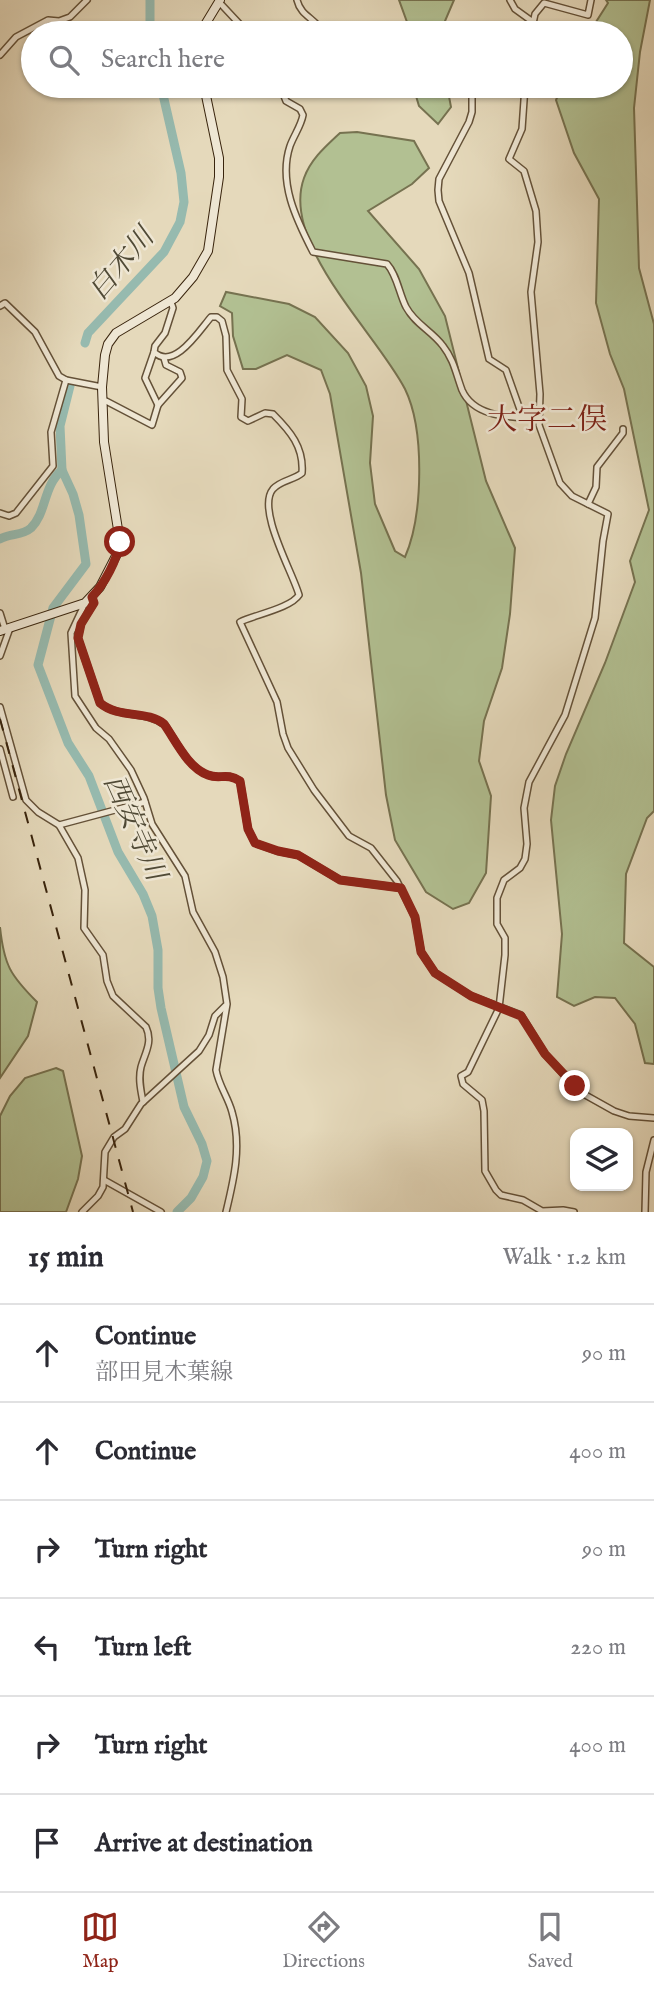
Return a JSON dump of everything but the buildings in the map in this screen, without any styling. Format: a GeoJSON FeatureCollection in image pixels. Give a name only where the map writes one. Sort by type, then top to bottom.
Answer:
{"type":"FeatureCollection","features":[{"type":"Feature","properties":{"kind":"main road"},"geometry":{"type":"LineString","coordinates":[[208,21],[220,1]]}},
{"type":"Feature","properties":{"kind":"main road"},"geometry":{"type":"LineString","coordinates":[[5,629],[89,600],[100,586],[118,552],[120,542],[104,442],[102,387],[105,355],[108,344],[117,333],[171,302],[202,264],[211,237],[219,158],[206,98]]}},
{"type":"Feature","properties":{"kind":"street"},"geometry":{"type":"LineString","coordinates":[[59,21],[70,17],[87,0]]}},
{"type":"Feature","properties":{"kind":"street"},"geometry":{"type":"LineString","coordinates":[[297,0],[306,16],[315,21]]}},
{"type":"Feature","properties":{"kind":"street"},"geometry":{"type":"LineString","coordinates":[[510,0],[515,9],[532,21]]}},
{"type":"Feature","properties":{"kind":"street"},"geometry":{"type":"LineString","coordinates":[[533,21],[544,3],[588,15],[591,0]]}},
{"type":"Feature","properties":{"kind":"street"},"geometry":{"type":"LineString","coordinates":[[220,1],[238,21]]}},
{"type":"Feature","properties":{"kind":"street"},"geometry":{"type":"LineString","coordinates":[[0,55],[21,34]]}},
{"type":"Feature","properties":{"kind":"street"},"geometry":{"type":"LineString","coordinates":[[285,98],[300,108],[303,115],[290,145],[285,175],[296,215],[313,252],[387,264],[393,271],[401,296],[412,316],[441,343],[452,359],[462,390],[472,406],[488,412],[538,419]]}},
{"type":"Feature","properties":{"kind":"street"},"geometry":{"type":"LineString","coordinates":[[472,98],[469,122],[439,179],[439,201],[469,273],[489,359],[506,370],[523,418]]}},
{"type":"Feature","properties":{"kind":"street"},"geometry":{"type":"LineString","coordinates":[[524,98],[522,130],[509,159],[524,172],[536,211],[538,242],[531,292],[540,394],[538,419],[559,483],[572,496],[608,514],[595,618],[565,715],[528,782],[524,808],[527,844],[525,859],[520,868],[504,880],[497,898],[497,924],[505,938],[499,1008],[468,1072],[461,1076],[463,1084],[482,1100],[485,1171],[501,1195],[523,1200],[542,1212],[574,1212]]}},
{"type":"Feature","properties":{"kind":"street"},"geometry":{"type":"LineString","coordinates":[[158,405],[145,378],[155,346],[165,332],[173,308],[171,302]]}},
{"type":"Feature","properties":{"kind":"street"},"geometry":{"type":"LineString","coordinates":[[0,306],[5,303],[36,332],[55,369],[66,380],[102,387]]}},
{"type":"Feature","properties":{"kind":"street"},"geometry":{"type":"LineString","coordinates":[[164,358],[178,353],[211,317],[217,317],[225,329],[228,370],[242,399],[241,417],[248,421],[270,412],[296,440],[303,460],[302,472],[274,489],[269,499],[279,545],[299,595],[296,600],[282,607],[240,621],[277,702],[288,748],[303,772],[349,836],[371,848],[401,888],[415,917],[421,952],[435,973],[471,996],[521,1016],[545,1054],[580,1092],[614,1111],[629,1116],[654,1118]]}},
{"type":"Feature","properties":{"kind":"street"},"geometry":{"type":"LineString","coordinates":[[102,401],[152,425],[158,405],[182,378],[180,372],[166,365],[164,358],[154,352]]}},
{"type":"Feature","properties":{"kind":"street"},"geometry":{"type":"LineString","coordinates":[[0,513],[9,516],[16,513],[53,466],[51,432],[66,380]]}},
{"type":"Feature","properties":{"kind":"street"},"geometry":{"type":"LineString","coordinates":[[588,504],[596,487],[597,467],[624,429]]}},
{"type":"Feature","properties":{"kind":"street"},"geometry":{"type":"LineString","coordinates":[[226,1212],[236,1176],[235,1133],[231,1109],[216,1070],[227,1004],[223,977],[215,952],[193,912],[186,876],[152,824],[131,770],[109,739],[96,728],[75,696],[71,633],[89,600],[94,603],[81,624],[78,638],[100,703],[116,712],[159,720],[195,767],[212,776],[228,775],[240,781],[248,829],[255,843],[298,855],[340,880],[401,888]]}},
{"type":"Feature","properties":{"kind":"street"},"geometry":{"type":"LineString","coordinates":[[0,612],[5,629],[0,656]]}},
{"type":"Feature","properties":{"kind":"street"},"geometry":{"type":"LineString","coordinates":[[0,707],[26,800],[30,806],[60,825],[79,863],[85,890],[84,928],[103,955],[107,981],[113,996],[149,1032],[150,1040],[140,1079],[144,1102]]}},
{"type":"Feature","properties":{"kind":"street"},"geometry":{"type":"LineString","coordinates":[[0,749],[13,797]]}},
{"type":"Feature","properties":{"kind":"street"},"geometry":{"type":"LineString","coordinates":[[60,825],[145,802]]}},
{"type":"Feature","properties":{"kind":"street"},"geometry":{"type":"LineString","coordinates":[[82,1212],[103,1188],[105,1152],[114,1137],[125,1129],[144,1102],[199,1051],[209,1035],[215,1016],[227,1004]]}},
{"type":"Feature","properties":{"kind":"street"},"geometry":{"type":"LineString","coordinates":[[645,1212],[646,1172],[654,1140]]}},
{"type":"Feature","properties":{"kind":"street"},"geometry":{"type":"LineString","coordinates":[[104,1180],[161,1212]]}},
{"type":"Feature","properties":{"kind":"green space"},"geometry":{"type":"Polygon","coordinates":[[[399,0],[454,0],[445,21],[407,21],[399,0]]]}},
{"type":"Feature","properties":{"kind":"green space"},"geometry":{"type":"Polygon","coordinates":[[[606,0],[650,0],[640,52],[634,108],[639,268],[654,324],[654,811],[647,818],[626,874],[624,943],[654,967],[654,1064],[645,1063],[635,1024],[615,998],[595,997],[574,1006],[557,997],[562,934],[551,820],[555,786],[635,582],[630,561],[649,510],[624,389],[610,354],[596,303],[599,199],[574,153],[556,100],[633,98],[633,21],[597,21],[608,3],[606,0]]]}},
{"type":"Feature","properties":{"kind":"green space"},"geometry":{"type":"Polygon","coordinates":[[[417,98],[449,98],[451,107],[438,124],[419,106],[417,98]]]}},
{"type":"Feature","properties":{"kind":"green space"},"geometry":{"type":"Polygon","coordinates":[[[357,132],[414,141],[429,168],[412,184],[368,211],[419,269],[445,316],[486,481],[515,548],[510,614],[502,668],[484,721],[479,761],[491,796],[486,873],[469,903],[453,909],[426,892],[395,840],[386,795],[361,573],[330,394],[321,370],[287,355],[256,369],[243,369],[233,336],[232,313],[220,306],[226,292],[289,304],[315,317],[348,353],[366,386],[373,416],[370,463],[375,504],[395,551],[405,557],[415,519],[419,473],[419,449],[411,406],[392,367],[335,288],[318,259],[306,231],[300,204],[304,178],[315,159],[340,133],[357,132]]]}},
{"type":"Feature","properties":{"kind":"green space"},"geometry":{"type":"Polygon","coordinates":[[[0,927],[10,969],[37,1002],[28,1036],[0,1078],[0,927]]]}},
{"type":"Feature","properties":{"kind":"green space"},"geometry":{"type":"Polygon","coordinates":[[[56,1068],[63,1071],[82,1156],[78,1179],[66,1212],[0,1212],[0,1116],[10,1096],[25,1078],[56,1068]]]}},
{"type":"Feature","properties":{"kind":"waterway","name":"白木川"},"geometry":{"type":"LineString","coordinates":[[150,0],[150,21]]}},
{"type":"Feature","properties":{"kind":"waterway","name":"白木川"},"geometry":{"type":"LineString","coordinates":[[85,343],[88,333],[164,252],[180,222],[184,202],[181,173],[164,98]]}},
{"type":"Feature","properties":{"kind":"waterway","name":"西安寺川"},"geometry":{"type":"LineString","coordinates":[[70,386],[60,426],[62,470],[79,515],[86,564],[53,608],[38,665],[68,743],[89,776],[118,852],[143,894],[152,916],[158,950],[161,1008],[184,1107],[207,1161],[203,1177],[191,1198],[177,1212]]}},
{"type":"Feature","properties":{"kind":"waterway","name":"白木川"},"geometry":{"type":"LineString","coordinates":[[0,539],[31,528],[40,514],[51,484],[62,470]]}},
{"type":"Feature","properties":{"kind":"railway"},"geometry":{"type":"LineString","coordinates":[[0,719],[133,1212]]}},
{"type":"Feature","properties":{"kind":"district","name":"大字二俣"},"geometry":{"type":"Point","coordinates":[547,419]}},
{"type":"Feature","properties":{"kind":"route"},"geometry":{"type":"LineString","coordinates":[[120,542],[118,552],[92,597],[94,603],[81,624],[78,638],[100,703],[116,712],[159,720],[195,767],[208,775],[228,775],[240,781],[248,829],[255,843],[298,855],[340,880],[401,888],[415,917],[421,952],[435,973],[471,996],[521,1016],[528,1023],[545,1054],[575,1086]]}}]}
